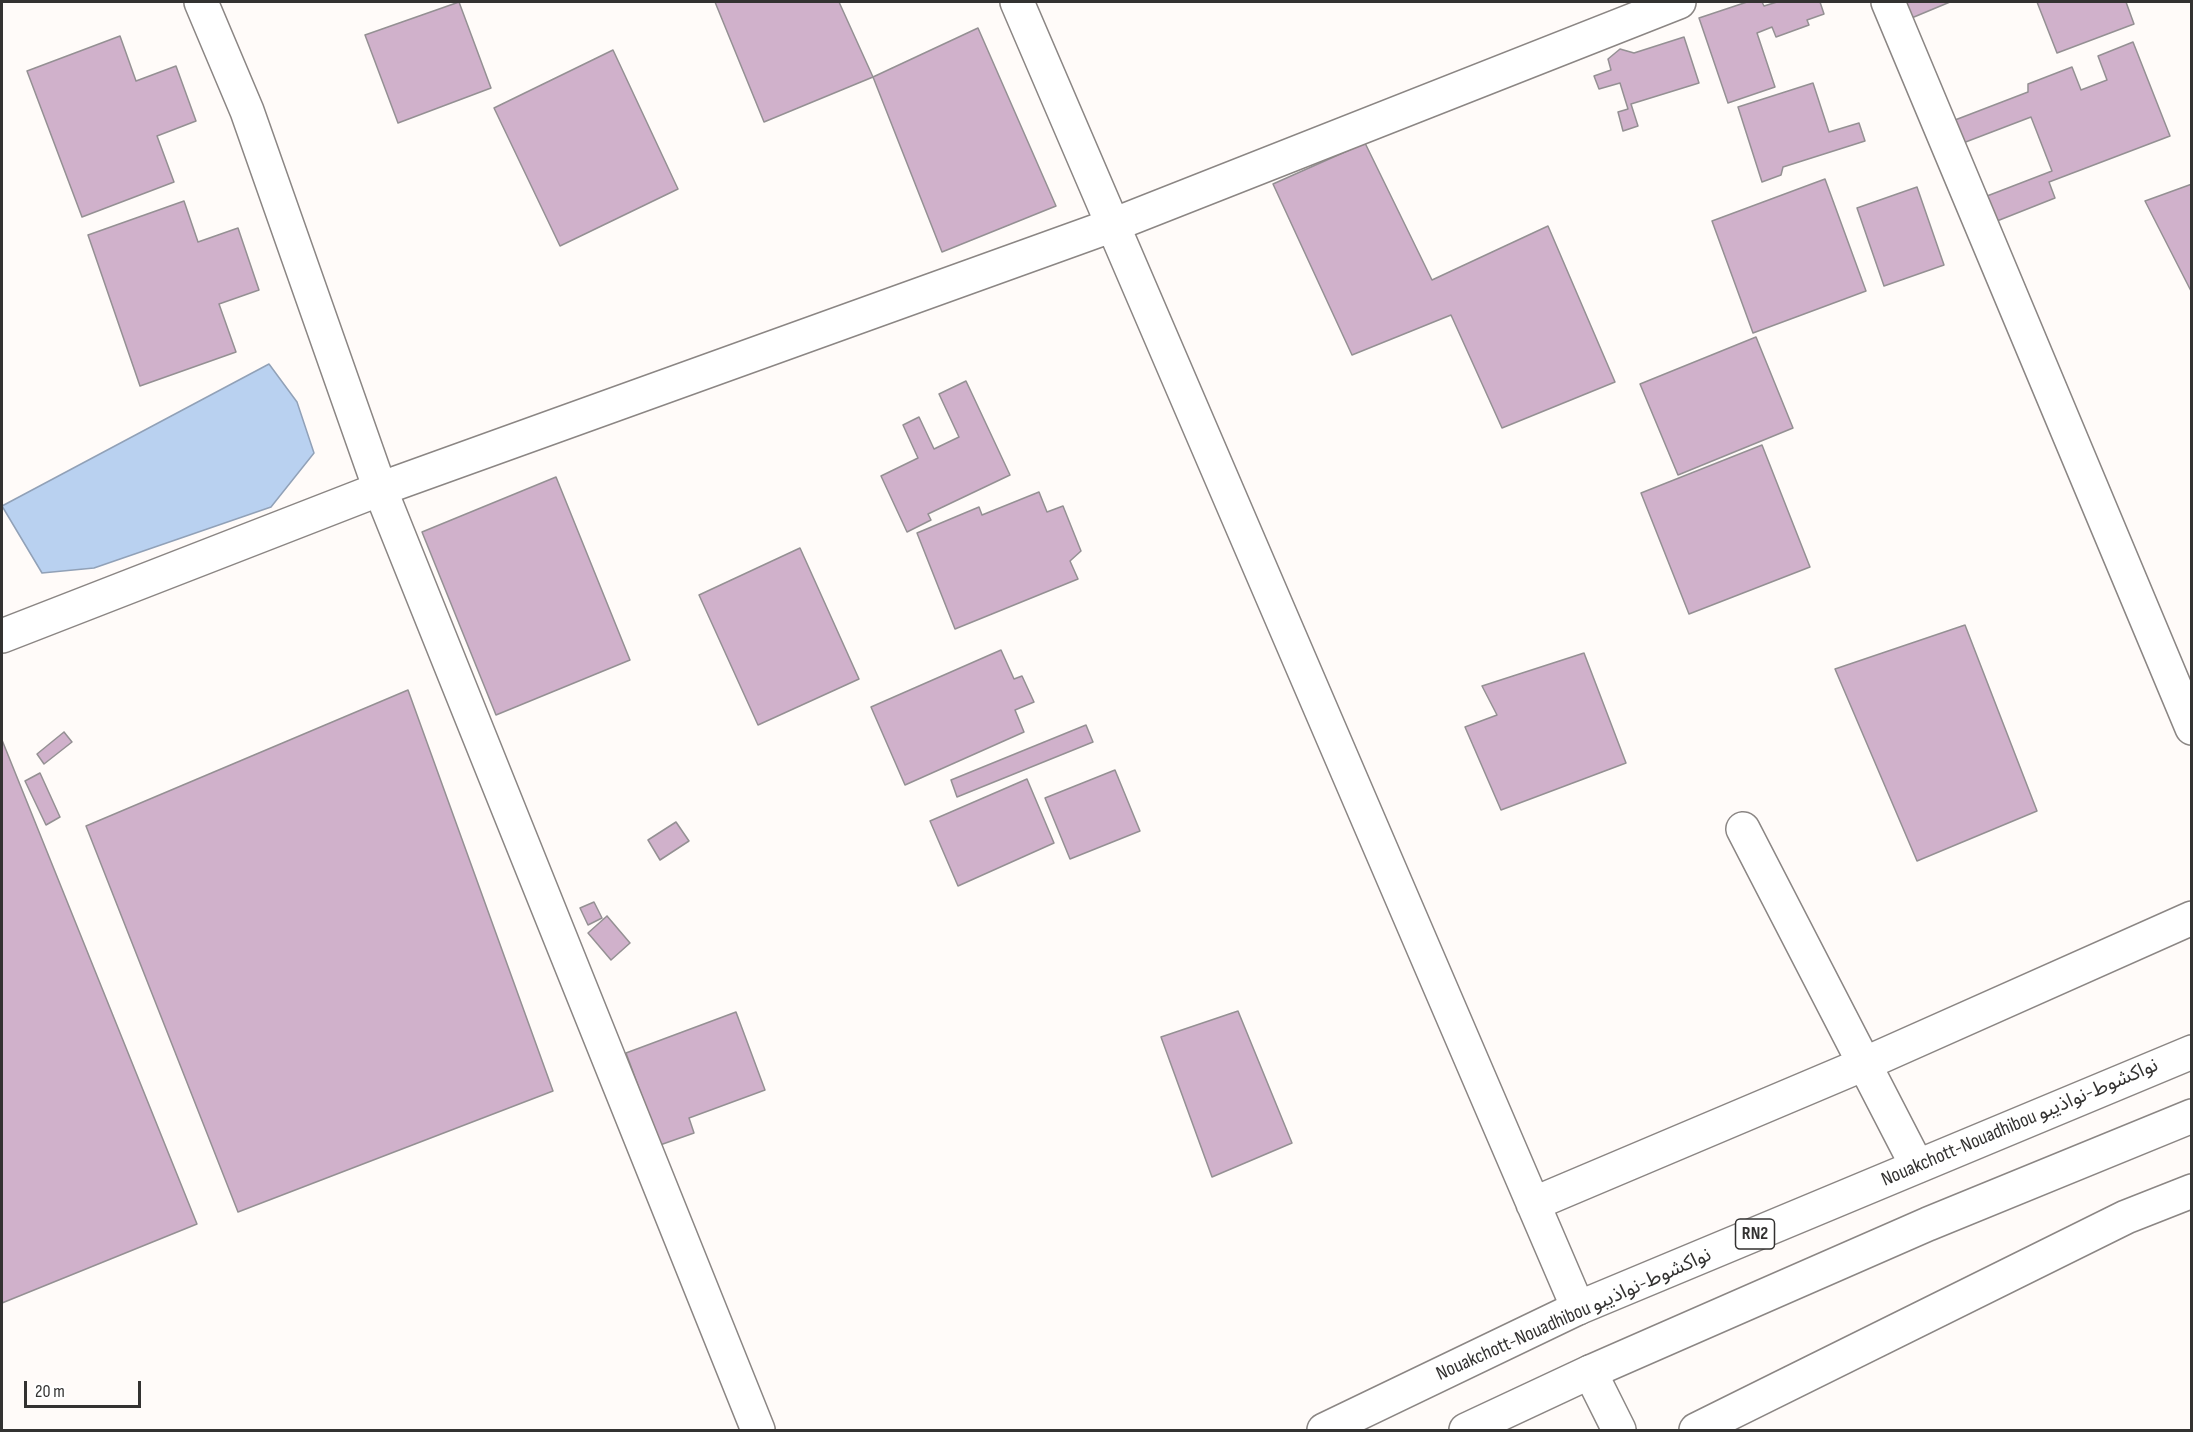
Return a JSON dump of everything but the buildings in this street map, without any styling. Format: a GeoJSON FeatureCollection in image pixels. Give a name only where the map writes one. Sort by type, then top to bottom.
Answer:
{"type":"FeatureCollection","features":[{"type":"Feature","properties":{"kind":"main road"},"geometry":{"type":"LineString","coordinates":[[201,2],[247,111],[380,489],[758,1431]]}},
{"type":"Feature","properties":{"kind":"main road"},"geometry":{"type":"LineString","coordinates":[[1017,2],[1578,1308]]}},
{"type":"Feature","properties":{"kind":"main road"},"geometry":{"type":"LineString","coordinates":[[2,636],[380,489],[1113,225],[1679,2]]}},
{"type":"Feature","properties":{"kind":"main road"},"geometry":{"type":"LineString","coordinates":[[1888,2],[2192,728]]}},
{"type":"Feature","properties":{"kind":"main road"},"geometry":{"type":"LineString","coordinates":[[1743,829],[1917,1166]]}},
{"type":"Feature","properties":{"kind":"main road"},"geometry":{"type":"LineString","coordinates":[[1533,1204],[1864,1064],[2192,918]]}},
{"type":"Feature","properties":{"kind":"main road","name":"Nouakchott-Nouadhibou نواكشوط-نواذيبو"},"geometry":{"type":"LineString","coordinates":[[1324,1431],[1578,1308],[2192,1052]]}},
{"type":"Feature","properties":{"kind":"main road"},"geometry":{"type":"LineString","coordinates":[[1466,1431],[1590,1372],[1928,1224],[2192,1116]]}},
{"type":"Feature","properties":{"kind":"main road"},"geometry":{"type":"LineString","coordinates":[[1696,1431],[2116,1222],[2192,1191]]}},
{"type":"Feature","properties":{"kind":"main road"},"geometry":{"type":"LineString","coordinates":[[1590,1372],[1619,1431]]}},
{"type":"Feature","properties":{"kind":"water"},"geometry":{"type":"Polygon","coordinates":[[[269,364],[297,402],[314,453],[271,507],[94,568],[42,573],[2,506],[269,364]]]}}]}
